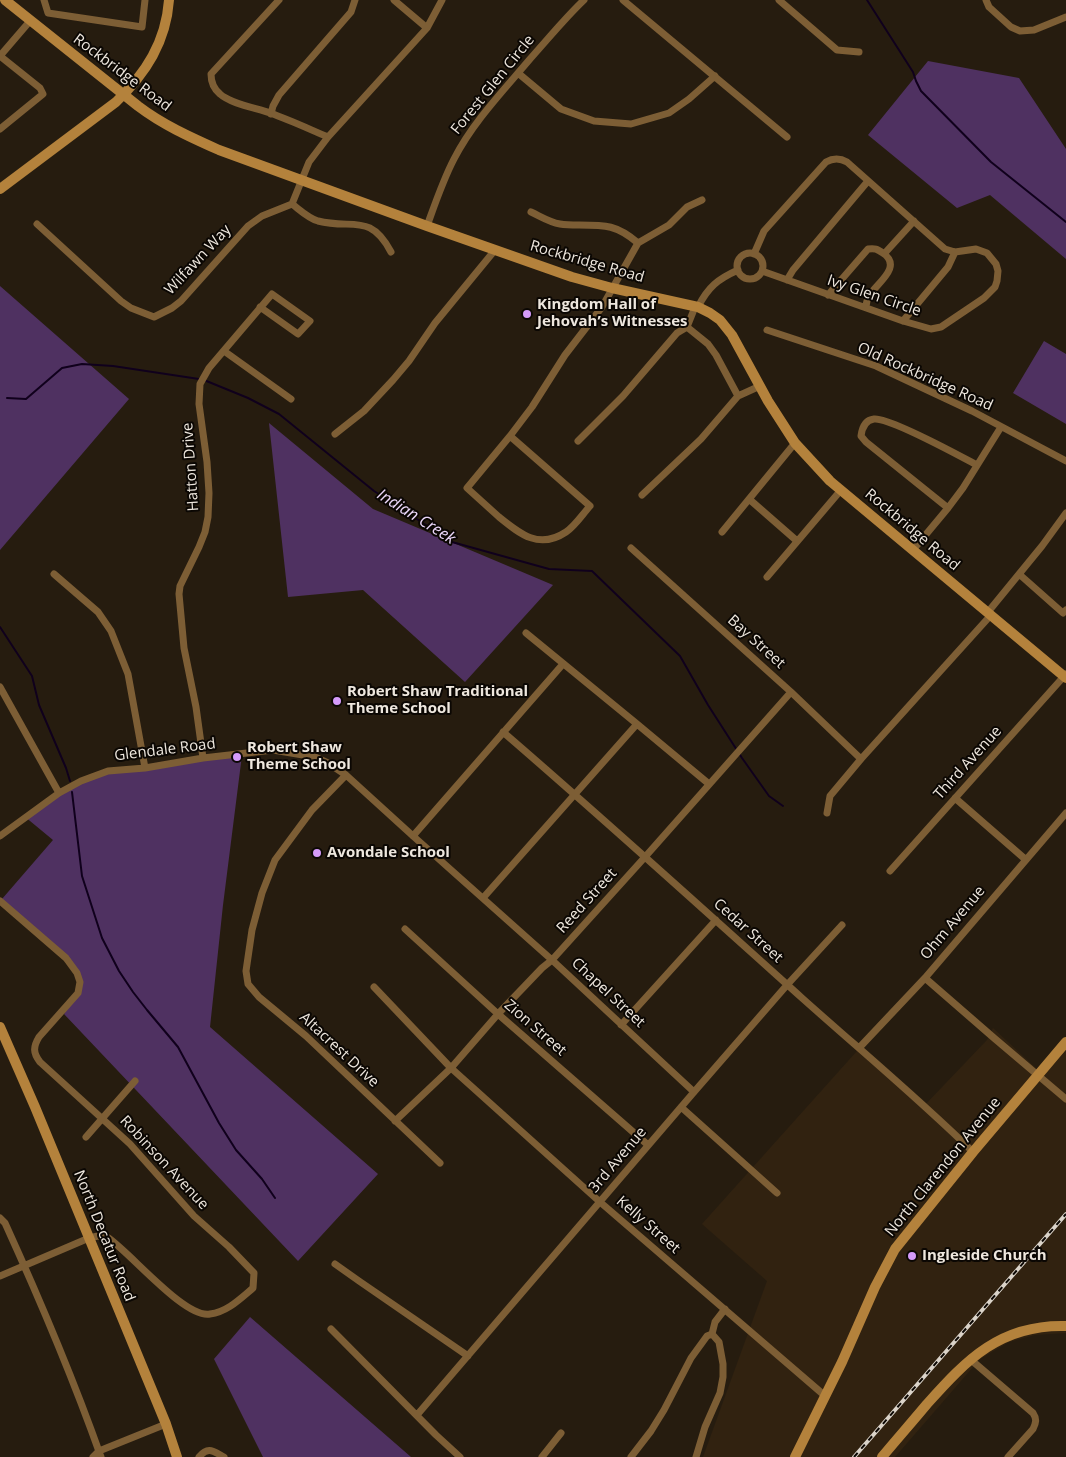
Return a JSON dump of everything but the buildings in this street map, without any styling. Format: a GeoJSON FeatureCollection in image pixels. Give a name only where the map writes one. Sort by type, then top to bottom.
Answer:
{"type":"FeatureCollection","features":[{"type":"Feature","properties":{"kind":"street","name":"Rockbridge Road"},"geometry":{"type":"LineString","coordinates":[[5,0],[123,95],[154,118],[186,136],[219,150],[495,250],[612,288],[696,307],[710,313],[720,320],[732,334],[760,386],[795,443],[830,481],[1065,676]]}},
{"type":"Feature","properties":{"kind":"street"},"geometry":{"type":"LineString","coordinates":[[44,0],[48,13],[142,27],[145,0]]}},
{"type":"Feature","properties":{"kind":"street"},"geometry":{"type":"LineString","coordinates":[[0,189],[123,95],[152,60],[167,20],[169,0]]}},
{"type":"Feature","properties":{"kind":"street"},"geometry":{"type":"LineString","coordinates":[[279,0],[211,74],[211,80],[214,88],[228,100],[271,114],[328,137]]}},
{"type":"Feature","properties":{"kind":"street"},"geometry":{"type":"LineString","coordinates":[[271,114],[279,95],[351,12],[355,0]]}},
{"type":"Feature","properties":{"kind":"street"},"geometry":{"type":"LineString","coordinates":[[394,0],[427,28]]}},
{"type":"Feature","properties":{"kind":"street"},"geometry":{"type":"LineString","coordinates":[[391,252],[382,236],[371,228],[353,223],[331,223],[317,220],[309,217],[292,204],[309,162],[328,137],[427,28],[442,0]]}},
{"type":"Feature","properties":{"kind":"street","name":"Forest Glen Circle"},"geometry":{"type":"LineString","coordinates":[[427,226],[453,160],[462,143],[480,118],[518,73],[584,0]]}},
{"type":"Feature","properties":{"kind":"street"},"geometry":{"type":"LineString","coordinates":[[623,0],[787,137]]}},
{"type":"Feature","properties":{"kind":"street"},"geometry":{"type":"LineString","coordinates":[[779,0],[838,50],[859,52]]}},
{"type":"Feature","properties":{"kind":"street"},"geometry":{"type":"LineString","coordinates":[[986,0],[989,7],[1011,27],[1020,30],[1034,30],[1066,18]]}},
{"type":"Feature","properties":{"kind":"street"},"geometry":{"type":"LineString","coordinates":[[0,129],[43,94],[40,88],[0,56],[30,21]]}},
{"type":"Feature","properties":{"kind":"street"},"geometry":{"type":"LineString","coordinates":[[518,73],[561,108],[594,122],[632,124],[669,113],[690,100],[715,76]]}},
{"type":"Feature","properties":{"kind":"street"},"geometry":{"type":"LineString","coordinates":[[754,254],[764,231],[826,162],[830,159],[842,159],[945,249],[955,252],[948,267],[903,321]]}},
{"type":"Feature","properties":{"kind":"street"},"geometry":{"type":"LineString","coordinates":[[787,280],[793,270],[868,181]]}},
{"type":"Feature","properties":{"kind":"street"},"geometry":{"type":"LineString","coordinates":[[510,436],[590,506],[573,526],[565,532],[540,540],[523,536],[467,488],[532,407],[565,355],[602,307],[638,243],[669,224],[687,207],[702,200]]}},
{"type":"Feature","properties":{"kind":"street","name":"Wilfawn Way"},"geometry":{"type":"LineString","coordinates":[[37,224],[121,301],[136,310],[154,317],[181,301],[248,226],[262,216],[292,204]]}},
{"type":"Feature","properties":{"kind":"street"},"geometry":{"type":"LineString","coordinates":[[531,212],[562,225],[604,225],[613,227],[630,236],[638,243]]}},
{"type":"Feature","properties":{"kind":"street"},"geometry":{"type":"LineString","coordinates":[[884,254],[914,221]]}},
{"type":"Feature","properties":{"kind":"street"},"geometry":{"type":"LineString","coordinates":[[828,295],[868,249],[876,248],[888,256],[891,262],[890,271],[870,294],[866,308]]}},
{"type":"Feature","properties":{"kind":"street","name":"Ivy Glen Circle"},"geometry":{"type":"LineString","coordinates":[[738,270],[740,274],[748,278],[756,277],[762,271],[930,329],[941,327],[984,298],[995,287],[998,271],[996,264],[986,253],[976,249],[955,252]]}},
{"type":"Feature","properties":{"kind":"street"},"geometry":{"type":"LineString","coordinates":[[335,434],[364,410],[393,380],[409,361],[435,323],[495,250]]}},
{"type":"Feature","properties":{"kind":"street"},"geometry":{"type":"LineString","coordinates":[[578,441],[623,396],[677,333],[687,327],[696,307],[711,287],[726,275],[738,270],[738,262],[743,256],[754,254],[761,258],[762,271]]}},
{"type":"Feature","properties":{"kind":"street","name":"Hatton Drive"},"geometry":{"type":"LineString","coordinates":[[203,758],[196,707],[184,648],[179,594],[180,586],[202,539],[208,517],[209,493],[199,404],[200,384],[209,368],[224,351],[260,308],[272,294],[310,321],[298,334],[260,308]]}},
{"type":"Feature","properties":{"kind":"street"},"geometry":{"type":"LineString","coordinates":[[687,327],[708,344],[738,396]]}},
{"type":"Feature","properties":{"kind":"street","name":"Old Rockbridge Road"},"geometry":{"type":"LineString","coordinates":[[767,330],[876,366],[972,411],[1066,461]]}},
{"type":"Feature","properties":{"kind":"street"},"geometry":{"type":"LineString","coordinates":[[224,351],[291,399]]}},
{"type":"Feature","properties":{"kind":"street"},"geometry":{"type":"LineString","coordinates":[[642,495],[701,439],[738,396],[760,386]]}},
{"type":"Feature","properties":{"kind":"street"},"geometry":{"type":"LineString","coordinates":[[948,508],[866,442],[861,436],[862,428],[869,420],[876,418],[892,423],[977,465]]}},
{"type":"Feature","properties":{"kind":"street"},"geometry":{"type":"LineString","coordinates":[[913,550],[948,508],[1001,427]]}},
{"type":"Feature","properties":{"kind":"street"},"geometry":{"type":"LineString","coordinates":[[722,532],[795,443]]}},
{"type":"Feature","properties":{"kind":"street"},"geometry":{"type":"LineString","coordinates":[[767,577],[841,490]]}},
{"type":"Feature","properties":{"kind":"street"},"geometry":{"type":"LineString","coordinates":[[749,499],[797,542]]}},
{"type":"Feature","properties":{"kind":"street"},"geometry":{"type":"LineString","coordinates":[[827,814],[830,796],[860,759],[990,614],[1019,574],[1063,522],[1066,513]]}},
{"type":"Feature","properties":{"kind":"street","name":"Bay Street"},"geometry":{"type":"LineString","coordinates":[[631,548],[791,692],[860,759]]}},
{"type":"Feature","properties":{"kind":"street"},"geometry":{"type":"LineString","coordinates":[[54,574],[98,612],[111,631],[128,674],[145,768]]}},
{"type":"Feature","properties":{"kind":"street"},"geometry":{"type":"LineString","coordinates":[[1019,574],[1063,613],[1066,610]]}},
{"type":"Feature","properties":{"kind":"street"},"geometry":{"type":"LineString","coordinates":[[526,633],[709,784]]}},
{"type":"Feature","properties":{"kind":"street"},"geometry":{"type":"LineString","coordinates":[[413,836],[563,664]]}},
{"type":"Feature","properties":{"kind":"street","name":"Third Avenue"},"geometry":{"type":"LineString","coordinates":[[890,871],[1065,676]]}},
{"type":"Feature","properties":{"kind":"street"},"geometry":{"type":"LineString","coordinates":[[0,687],[59,793]]}},
{"type":"Feature","properties":{"kind":"street","name":"Reed Street"},"geometry":{"type":"LineString","coordinates":[[395,1121],[451,1068],[498,1014],[552,960],[645,858],[791,692]]}},
{"type":"Feature","properties":{"kind":"street"},"geometry":{"type":"LineString","coordinates":[[484,898],[638,724]]}},
{"type":"Feature","properties":{"kind":"street","name":"Cedar Street"},"geometry":{"type":"LineString","coordinates":[[503,732],[936,1116],[973,1152]]}},
{"type":"Feature","properties":{"kind":"street","name":"Glendale Road"},"geometry":{"type":"LineString","coordinates":[[0,836],[59,793],[81,781],[108,771],[145,768],[203,758],[273,750],[314,757],[328,763],[346,775]]}},
{"type":"Feature","properties":{"kind":"street","name":"Chapel Street"},"geometry":{"type":"LineString","coordinates":[[346,775],[484,898],[694,1092]]}},
{"type":"Feature","properties":{"kind":"street","name":"Altacrest Drive"},"geometry":{"type":"LineString","coordinates":[[346,775],[312,810],[275,860],[262,893],[252,930],[246,971],[248,984],[259,997],[306,1036],[440,1164]]}},
{"type":"Feature","properties":{"kind":"street"},"geometry":{"type":"LineString","coordinates":[[955,798],[1025,859]]}},
{"type":"Feature","properties":{"kind":"street","name":"Ohm Avenue"},"geometry":{"type":"LineString","coordinates":[[859,1048],[925,978],[1066,813]]}},
{"type":"Feature","properties":{"kind":"street","name":"Robinson Avenue"},"geometry":{"type":"LineString","coordinates":[[0,900],[66,958],[80,982],[78,993],[39,1037],[34,1050],[36,1056],[40,1062],[130,1144],[194,1216],[229,1247],[254,1273],[252,1288],[225,1309],[212,1314],[199,1314],[189,1308],[107,1237],[88,1238]]}},
{"type":"Feature","properties":{"kind":"street"},"geometry":{"type":"LineString","coordinates":[[621,1024],[716,920]]}},
{"type":"Feature","properties":{"kind":"street","name":"3rd Avenue"},"geometry":{"type":"LineString","coordinates":[[418,1415],[648,1145],[787,985],[842,925]]}},
{"type":"Feature","properties":{"kind":"street","name":"Zion Street"},"geometry":{"type":"LineString","coordinates":[[405,930],[648,1145]]}},
{"type":"Feature","properties":{"kind":"street"},"geometry":{"type":"LineString","coordinates":[[925,978],[1066,1099]]}},
{"type":"Feature","properties":{"kind":"street","name":"Kelly Street"},"geometry":{"type":"LineString","coordinates":[[374,987],[451,1068],[600,1202],[824,1395]]}},
{"type":"Feature","properties":{"kind":"street","name":"North Decatur Road"},"geometry":{"type":"LineString","coordinates":[[0,1027],[166,1424],[177,1457]]}},
{"type":"Feature","properties":{"kind":"street","name":"North Clarendon Avenue"},"geometry":{"type":"LineString","coordinates":[[795,1457],[895,1249],[973,1152],[1066,1042]]}},
{"type":"Feature","properties":{"kind":"street"},"geometry":{"type":"LineString","coordinates":[[86,1137],[135,1081]]}},
{"type":"Feature","properties":{"kind":"street"},"geometry":{"type":"LineString","coordinates":[[681,1107],[777,1193]]}},
{"type":"Feature","properties":{"kind":"street"},"geometry":{"type":"LineString","coordinates":[[0,1218],[5,1223],[24,1266],[71,1378],[100,1454]]}},
{"type":"Feature","properties":{"kind":"street"},"geometry":{"type":"LineString","coordinates":[[0,1276],[88,1238]]}},
{"type":"Feature","properties":{"kind":"street"},"geometry":{"type":"LineString","coordinates":[[335,1264],[468,1356]]}},
{"type":"Feature","properties":{"kind":"street"},"geometry":{"type":"LineString","coordinates":[[712,1334],[715,1322],[724,1309]]}},
{"type":"Feature","properties":{"kind":"street"},"geometry":{"type":"LineString","coordinates":[[882,1457],[958,1370],[970,1359],[1003,1338],[1034,1328],[1066,1326]]}},
{"type":"Feature","properties":{"kind":"street"},"geometry":{"type":"LineString","coordinates":[[331,1329],[460,1457]]}},
{"type":"Feature","properties":{"kind":"street"},"geometry":{"type":"LineString","coordinates":[[630,1457],[651,1432],[691,1358],[707,1336],[712,1334]]}},
{"type":"Feature","properties":{"kind":"street"},"geometry":{"type":"LineString","coordinates":[[696,1457],[705,1427],[720,1393],[723,1376],[723,1364],[718,1342],[712,1334]]}},
{"type":"Feature","properties":{"kind":"street"},"geometry":{"type":"LineString","coordinates":[[970,1359],[1035,1416],[1036,1424],[1008,1457]]}},
{"type":"Feature","properties":{"kind":"street"},"geometry":{"type":"LineString","coordinates":[[93,1457],[166,1424]]}},
{"type":"Feature","properties":{"kind":"street"},"geometry":{"type":"LineString","coordinates":[[542,1457],[561,1433]]}},
{"type":"Feature","properties":{"kind":"street"},"geometry":{"type":"LineString","coordinates":[[200,1456],[208,1450],[224,1457]]}},
{"type":"Feature","properties":{"kind":"shaded area"},"geometry":{"type":"Polygon","coordinates":[[[928,61],[1019,78],[1066,149],[1066,259],[990,195],[957,208],[868,135],[928,61]]]}},
{"type":"Feature","properties":{"kind":"shaded area"},"geometry":{"type":"Polygon","coordinates":[[[0,286],[129,399],[0,550],[0,286]]]}},
{"type":"Feature","properties":{"kind":"shaded area"},"geometry":{"type":"Polygon","coordinates":[[[1044,341],[1066,354],[1066,424],[1013,393],[1044,341]]]}},
{"type":"Feature","properties":{"kind":"shaded area"},"geometry":{"type":"Polygon","coordinates":[[[269,423],[373,509],[553,585],[465,682],[363,590],[288,597],[269,423]]]}},
{"type":"Feature","properties":{"kind":"shaded area"},"geometry":{"type":"Polygon","coordinates":[[[242,755],[210,1027],[378,1174],[298,1261],[64,1014],[79,987],[71,964],[2,899],[53,840],[24,816],[71,785],[114,770],[242,755]]]}},
{"type":"Feature","properties":{"kind":"shaded area"},"geometry":{"type":"Polygon","coordinates":[[[993,1028],[1038,1070],[1066,1039],[1066,1333],[1035,1335],[1009,1342],[980,1359],[895,1457],[703,1457],[767,1281],[702,1224],[857,1051],[923,1107],[987,1040],[993,1028]]]}},
{"type":"Feature","properties":{"kind":"shaded area"},"geometry":{"type":"Polygon","coordinates":[[[250,1317],[411,1457],[263,1457],[214,1359],[250,1317]]]}},
{"type":"Feature","properties":{"kind":"waterway"},"geometry":{"type":"LineString","coordinates":[[867,0],[913,72],[921,91],[991,162],[1066,222]]}},
{"type":"Feature","properties":{"kind":"waterway","name":"Indian Creek"},"geometry":{"type":"LineString","coordinates":[[7,398],[26,399],[62,368],[82,364],[113,366],[199,379]]}},
{"type":"Feature","properties":{"kind":"waterway","name":"Indian Creek"},"geometry":{"type":"LineString","coordinates":[[204,380],[248,398],[279,414],[374,491],[452,542],[549,569],[592,571],[680,656],[708,705],[742,758],[769,796],[783,806]]}},
{"type":"Feature","properties":{"kind":"waterway"},"geometry":{"type":"LineString","coordinates":[[0,627],[32,676],[39,705],[70,781]]}},
{"type":"Feature","properties":{"kind":"waterway"},"geometry":{"type":"LineString","coordinates":[[72,792],[82,876],[102,938],[119,971],[133,992],[178,1047],[219,1123],[236,1150],[262,1179],[275,1198]]}},
{"type":"Feature","properties":{"kind":"railway"},"geometry":{"type":"LineString","coordinates":[[854,1457],[1066,1214]]}},
{"type":"Feature","properties":{"kind":"place","name":"Kingdom Hall of Jehovah’s Witnesses"},"geometry":{"type":"Point","coordinates":[527,314]}},
{"type":"Feature","properties":{"kind":"place","name":"Robert Shaw Traditional Theme School"},"geometry":{"type":"Point","coordinates":[337,701]}},
{"type":"Feature","properties":{"kind":"place","name":"Robert Shaw Theme School"},"geometry":{"type":"Point","coordinates":[237,757]}},
{"type":"Feature","properties":{"kind":"place","name":"Avondale School"},"geometry":{"type":"Point","coordinates":[317,853]}},
{"type":"Feature","properties":{"kind":"place","name":"Ingleside Church"},"geometry":{"type":"Point","coordinates":[912,1256]}}]}
